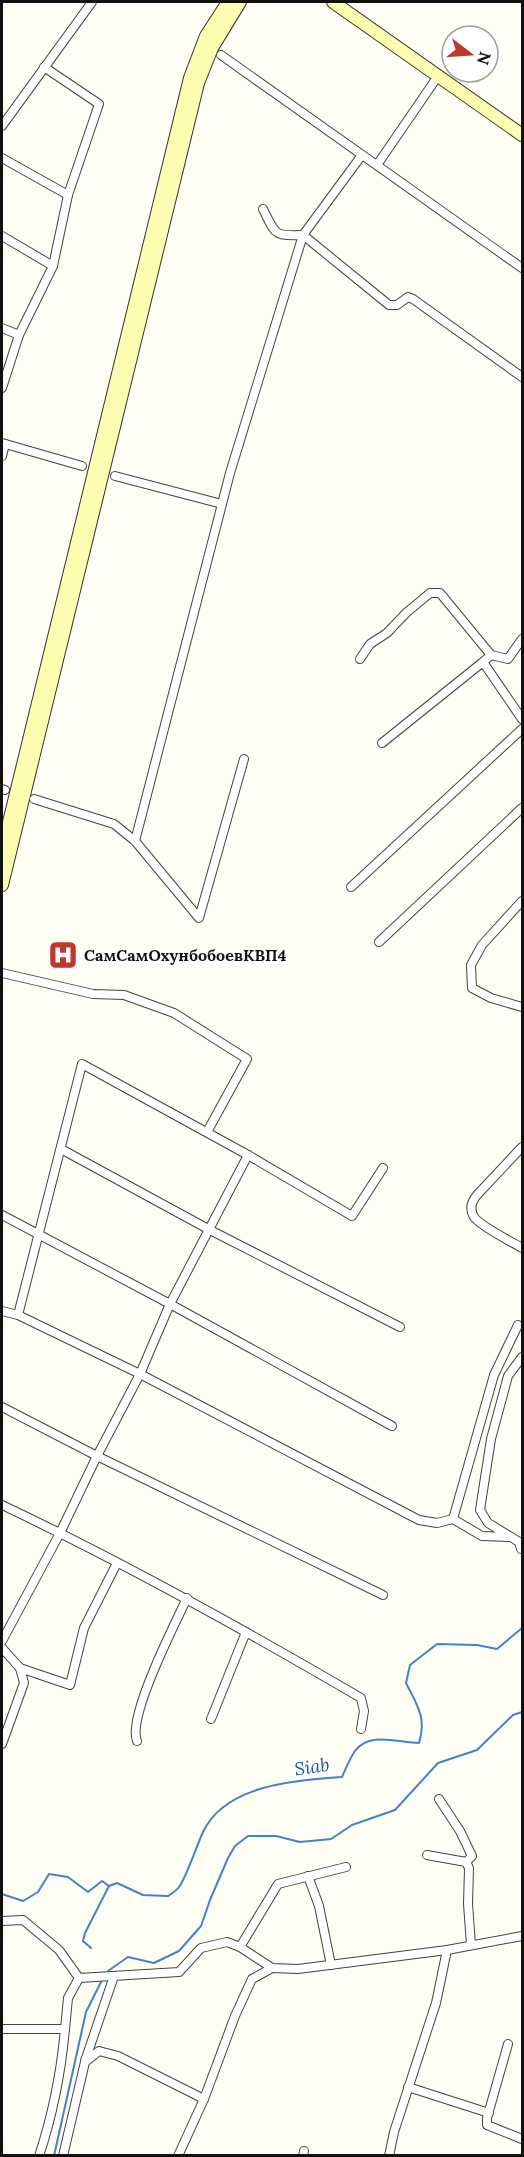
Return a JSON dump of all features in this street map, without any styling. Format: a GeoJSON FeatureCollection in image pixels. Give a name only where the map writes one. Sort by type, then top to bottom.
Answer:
{"type":"FeatureCollection","features":[{"type":"Feature","properties":{"kind":"main road"},"geometry":{"type":"LineString","coordinates":[[2,851],[190,78],[206,36],[228,2]]}},
{"type":"Feature","properties":{"kind":"main road"},"geometry":{"type":"LineString","coordinates":[[2,885],[198,83],[212,48],[240,2]]}},
{"type":"Feature","properties":{"kind":"main road"},"geometry":{"type":"LineString","coordinates":[[333,2],[522,135]]}},
{"type":"Feature","properties":{"kind":"street"},"geometry":{"type":"LineString","coordinates":[[2,126],[92,2]]}},
{"type":"Feature","properties":{"kind":"street"},"geometry":{"type":"LineString","coordinates":[[220,55],[522,268]]}},
{"type":"Feature","properties":{"kind":"street"},"geometry":{"type":"LineString","coordinates":[[2,388],[19,335],[53,266],[68,195],[99,104],[44,67]]}},
{"type":"Feature","properties":{"kind":"street"},"geometry":{"type":"LineString","coordinates":[[377,165],[438,76]]}},
{"type":"Feature","properties":{"kind":"street"},"geometry":{"type":"LineString","coordinates":[[135,842],[222,504],[303,235],[362,155]]}},
{"type":"Feature","properties":{"kind":"street"},"geometry":{"type":"LineString","coordinates":[[2,158],[68,195]]}},
{"type":"Feature","properties":{"kind":"street"},"geometry":{"type":"LineString","coordinates":[[263,209],[276,233],[281,236],[303,235],[389,305],[397,305],[408,297],[413,299],[522,377]]}},
{"type":"Feature","properties":{"kind":"street"},"geometry":{"type":"LineString","coordinates":[[2,236],[53,266]]}},
{"type":"Feature","properties":{"kind":"street"},"geometry":{"type":"LineString","coordinates":[[2,328],[19,335]]}},
{"type":"Feature","properties":{"kind":"street"},"geometry":{"type":"LineString","coordinates":[[2,456],[3,443],[82,466]]}},
{"type":"Feature","properties":{"kind":"street"},"geometry":{"type":"LineString","coordinates":[[115,476],[222,504]]}},
{"type":"Feature","properties":{"kind":"street"},"geometry":{"type":"LineString","coordinates":[[360,659],[370,644],[387,633],[430,593],[440,593],[491,655],[508,659],[522,639]]}},
{"type":"Feature","properties":{"kind":"street"},"geometry":{"type":"LineString","coordinates":[[382,742],[491,655]]}},
{"type":"Feature","properties":{"kind":"street"},"geometry":{"type":"LineString","coordinates":[[483,662],[522,719]]}},
{"type":"Feature","properties":{"kind":"street"},"geometry":{"type":"LineString","coordinates":[[351,887],[522,729]]}},
{"type":"Feature","properties":{"kind":"street"},"geometry":{"type":"LineString","coordinates":[[34,799],[114,824],[135,842],[199,918],[244,759]]}},
{"type":"Feature","properties":{"kind":"street"},"geometry":{"type":"LineString","coordinates":[[379,942],[522,808]]}},
{"type":"Feature","properties":{"kind":"street"},"geometry":{"type":"LineString","coordinates":[[522,901],[482,945],[471,965],[472,988],[491,998],[522,1007]]}},
{"type":"Feature","properties":{"kind":"street"},"geometry":{"type":"LineString","coordinates":[[2,973],[93,994],[124,995],[174,1013],[247,1059],[207,1132]]}},
{"type":"Feature","properties":{"kind":"street"},"geometry":{"type":"LineString","coordinates":[[18,1315],[82,1064],[248,1155],[352,1216],[383,1168]]}},
{"type":"Feature","properties":{"kind":"street"},"geometry":{"type":"LineString","coordinates":[[522,1147],[477,1195],[472,1202],[471,1210],[480,1222],[522,1248]]}},
{"type":"Feature","properties":{"kind":"street"},"geometry":{"type":"LineString","coordinates":[[61,1149],[210,1230],[400,1327]]}},
{"type":"Feature","properties":{"kind":"street"},"geometry":{"type":"LineString","coordinates":[[2,1641],[60,1533],[140,1374],[170,1304],[248,1155]]}},
{"type":"Feature","properties":{"kind":"street"},"geometry":{"type":"LineString","coordinates":[[2,1215],[393,1426]]}},
{"type":"Feature","properties":{"kind":"street"},"geometry":{"type":"LineString","coordinates":[[2,1311],[18,1315],[140,1374],[419,1520],[437,1523],[453,1520],[482,1536],[510,1536]]}},
{"type":"Feature","properties":{"kind":"street"},"geometry":{"type":"LineString","coordinates":[[453,1520],[494,1375],[518,1325]]}},
{"type":"Feature","properties":{"kind":"street"},"geometry":{"type":"LineString","coordinates":[[521,1549],[519,1542],[488,1523],[480,1510],[491,1439],[508,1376],[522,1357]]}},
{"type":"Feature","properties":{"kind":"street"},"geometry":{"type":"LineString","coordinates":[[2,1407],[382,1595]]}},
{"type":"Feature","properties":{"kind":"street"},"geometry":{"type":"LineString","coordinates":[[2,1505],[187,1598],[361,1698],[364,1711],[361,1729]]}},
{"type":"Feature","properties":{"kind":"street"},"geometry":{"type":"LineString","coordinates":[[20,1668],[70,1685],[84,1628],[117,1563]]}},
{"type":"Feature","properties":{"kind":"street"},"geometry":{"type":"LineString","coordinates":[[137,1741],[135,1725],[152,1674],[187,1598]]}},
{"type":"Feature","properties":{"kind":"street"},"geometry":{"type":"LineString","coordinates":[[211,1719],[246,1632]]}},
{"type":"Feature","properties":{"kind":"street"},"geometry":{"type":"LineString","coordinates":[[2,1648],[20,1668],[24,1683],[2,1744]]}},
{"type":"Feature","properties":{"kind":"street"},"geometry":{"type":"LineString","coordinates":[[427,1855],[466,1862],[472,1857],[460,1831],[439,1799]]}},
{"type":"Feature","properties":{"kind":"street"},"geometry":{"type":"LineString","coordinates":[[466,1862],[469,1868],[468,1904],[471,1945]]}},
{"type":"Feature","properties":{"kind":"street"},"geometry":{"type":"LineString","coordinates":[[240,1947],[278,1884],[346,1867]]}},
{"type":"Feature","properties":{"kind":"street"},"geometry":{"type":"LineString","coordinates":[[308,1876],[320,1906],[331,1965]]}},
{"type":"Feature","properties":{"kind":"street"},"geometry":{"type":"LineString","coordinates":[[2,1921],[23,1920],[59,1950],[79,1977]]}},
{"type":"Feature","properties":{"kind":"street"},"geometry":{"type":"LineString","coordinates":[[178,2156],[204,2099],[235,2016],[252,1979],[272,1968],[298,1969],[331,1965],[447,1950],[522,1936]]}},
{"type":"Feature","properties":{"kind":"street"},"geometry":{"type":"LineString","coordinates":[[79,1977],[179,1972],[201,1948],[227,1942],[240,1947],[272,1968]]}},
{"type":"Feature","properties":{"kind":"street"},"geometry":{"type":"LineString","coordinates":[[389,2156],[394,2132],[436,2003],[447,1950]]}},
{"type":"Feature","properties":{"kind":"street"},"geometry":{"type":"LineString","coordinates":[[63,2156],[85,2062],[114,1976]]}},
{"type":"Feature","properties":{"kind":"street"},"geometry":{"type":"LineString","coordinates":[[39,2156],[49,2126],[62,2069],[68,1998],[79,1977]]}},
{"type":"Feature","properties":{"kind":"street"},"geometry":{"type":"LineString","coordinates":[[2,2029],[65,2029]]}},
{"type":"Feature","properties":{"kind":"street"},"geometry":{"type":"LineString","coordinates":[[507,2044],[487,2122],[490,2127],[522,2139]]}},
{"type":"Feature","properties":{"kind":"street"},"geometry":{"type":"LineString","coordinates":[[85,2062],[99,2051],[118,2056],[204,2099]]}},
{"type":"Feature","properties":{"kind":"street"},"geometry":{"type":"LineString","coordinates":[[408,2087],[489,2113]]}},
{"type":"Feature","properties":{"kind":"waterway","name":"Siab"},"geometry":{"type":"LineString","coordinates":[[91,1948],[83,1941],[85,1933],[109,1886],[117,1883],[143,1895],[168,1896],[182,1883],[203,1832],[213,1816],[227,1804],[244,1795],[283,1783],[342,1777],[355,1751],[368,1741],[385,1739],[419,1743],[421,1719],[406,1683],[410,1665],[437,1644],[477,1645],[497,1649],[522,1628]]}},
{"type":"Feature","properties":{"kind":"waterway"},"geometry":{"type":"LineString","coordinates":[[108,1971],[128,1957],[154,1963],[179,1951],[201,1926],[228,1858],[235,1846],[248,1836],[276,1836],[300,1842],[331,1839],[352,1825],[395,1810],[438,1763],[477,1750],[513,1715],[522,1712]]}},
{"type":"Feature","properties":{"kind":"waterway"},"geometry":{"type":"LineString","coordinates":[[2,1894],[23,1901],[38,1892],[49,1874],[68,1877],[88,1892],[102,1881],[109,1886]]}},
{"type":"Feature","properties":{"kind":"waterway"},"geometry":{"type":"LineString","coordinates":[[54,2156],[86,2012],[101,1982]]}},
{"type":"Feature","properties":{"kind":"place","name":"СамСамОхунбобоевКВП4"},"geometry":{"type":"Point","coordinates":[63,955]}}]}
